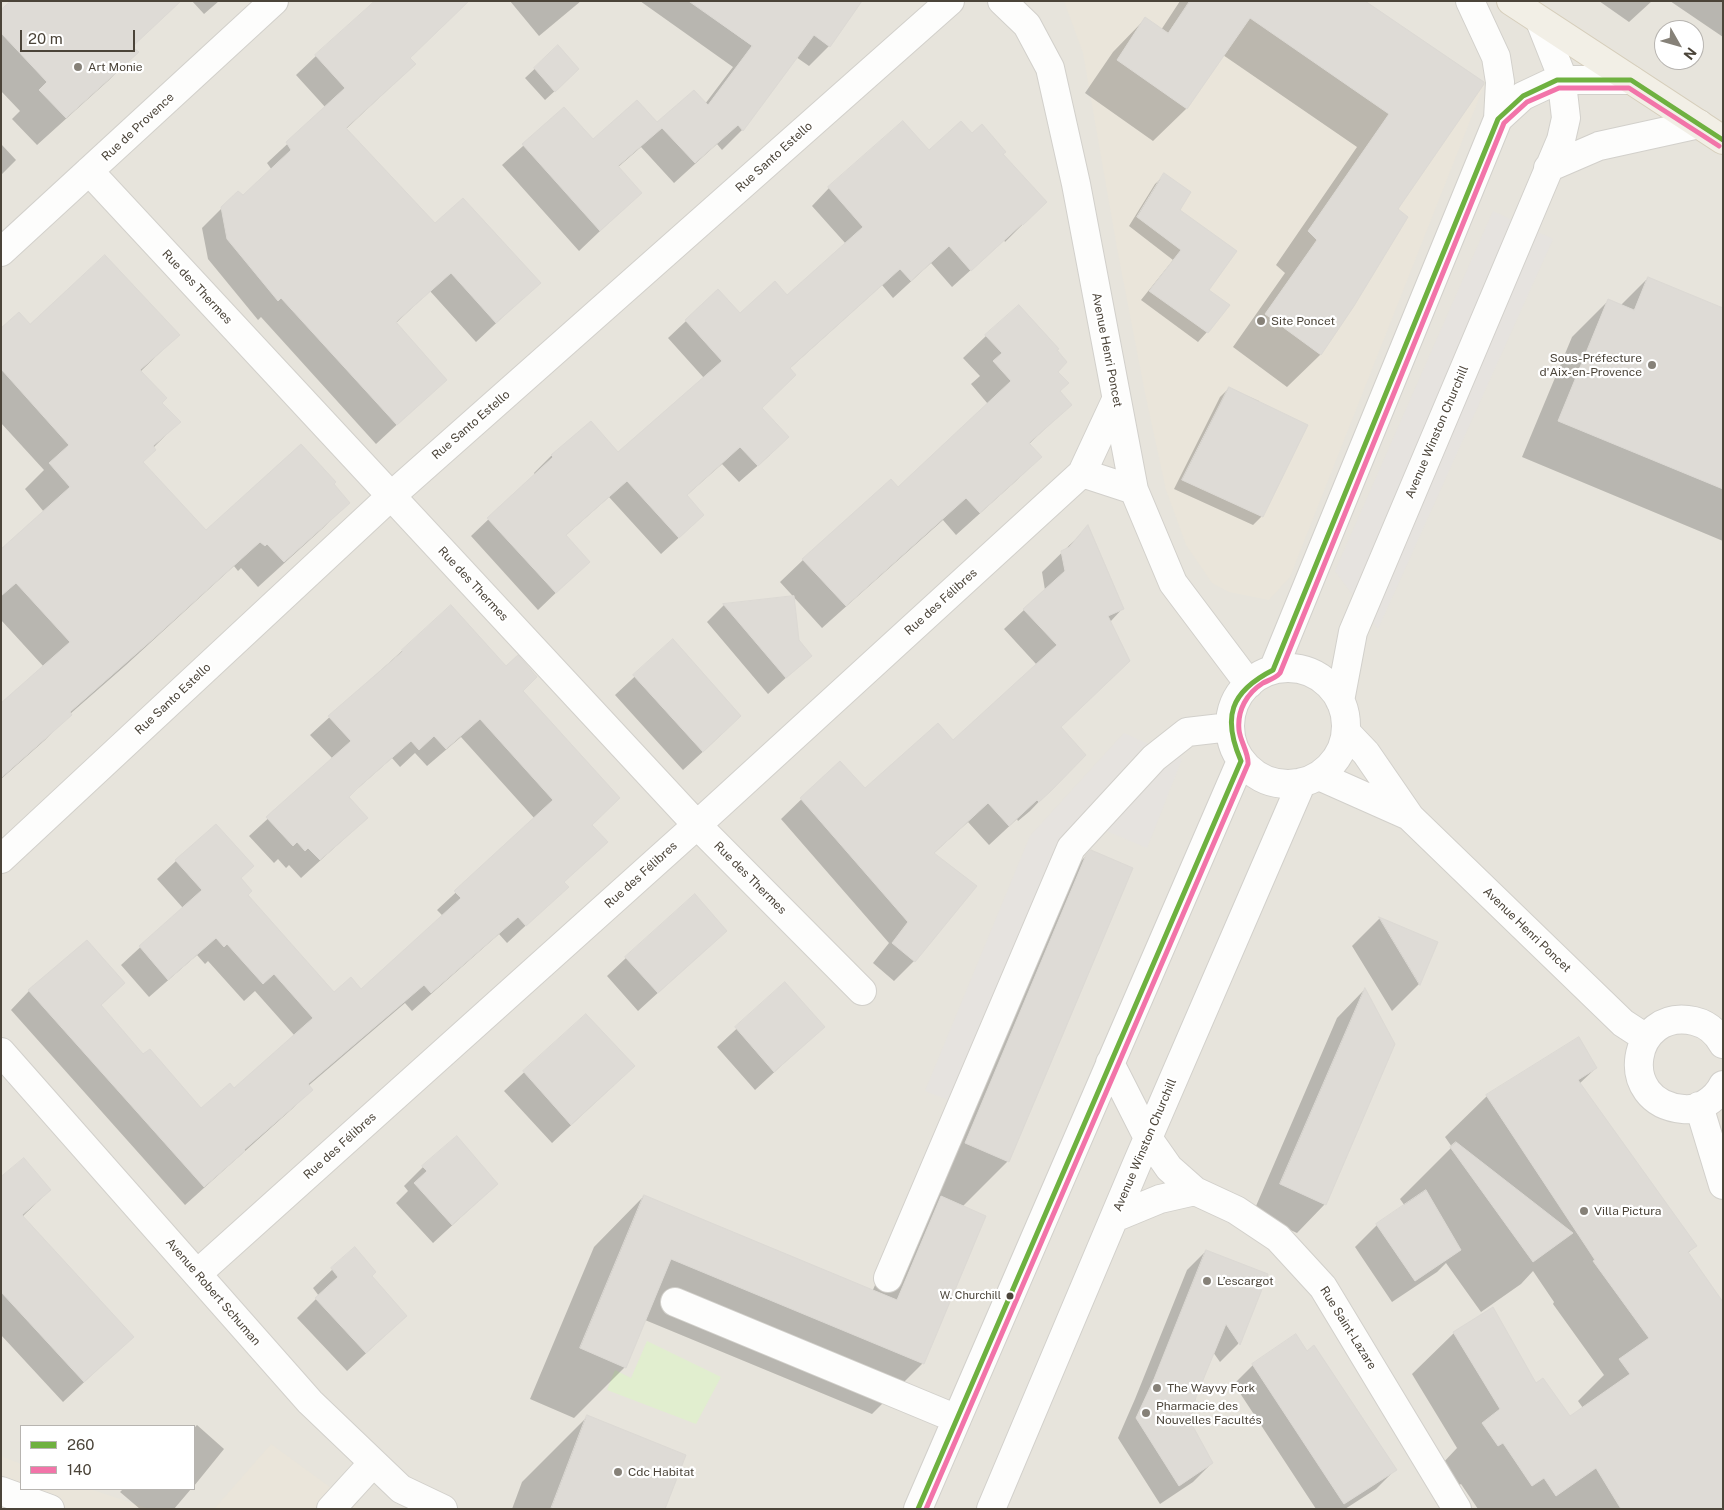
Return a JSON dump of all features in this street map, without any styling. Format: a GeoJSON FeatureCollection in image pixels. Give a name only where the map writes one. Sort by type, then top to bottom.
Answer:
{"type":"FeatureCollection","features":[{"type":"Feature","properties":{"kind":"main road"},"geometry":{"type":"LineString","coordinates":[[1511,1],[1723,140]]}},
{"type":"Feature","properties":{"kind":"street","name":"Rue de Provence"},"geometry":{"type":"LineString","coordinates":[[1,252],[274,1]]}},
{"type":"Feature","properties":{"kind":"street","name":"Rue Santo Estello"},"geometry":{"type":"LineString","coordinates":[[1,859],[391,496],[950,1]]}},
{"type":"Feature","properties":{"kind":"street","name":"Avenue Henri Poncet"},"geometry":{"type":"LineString","coordinates":[[1002,1],[1027,24],[1050,68],[1076,184],[1134,490],[1173,583],[1249,684]]}},
{"type":"Feature","properties":{"kind":"street"},"geometry":{"type":"LineString","coordinates":[[1273,670],[1498,118],[1500,82],[1496,57],[1470,1]]}},
{"type":"Feature","properties":{"kind":"street","name":"Avenue Winston Churchill"},"geometry":{"type":"LineString","coordinates":[[1340,701],[1353,632],[1548,168],[1562,140],[1566,118],[1561,74],[1540,21]]}},
{"type":"Feature","properties":{"kind":"street"},"geometry":{"type":"LineString","coordinates":[[1498,118],[1523,96],[1557,80],[1631,80]]}},
{"type":"Feature","properties":{"kind":"street"},"geometry":{"type":"LineString","coordinates":[[1548,168],[1599,146],[1699,124]]}},
{"type":"Feature","properties":{"kind":"street","name":"Rue des Thermes"},"geometry":{"type":"LineString","coordinates":[[89,172],[697,825],[862,990]]}},
{"type":"Feature","properties":{"kind":"street","name":"Rue des Félibres"},"geometry":{"type":"LineString","coordinates":[[197,1274],[697,825],[1082,473],[1116,400]]}},
{"type":"Feature","properties":{"kind":"street"},"geometry":{"type":"LineString","coordinates":[[1082,473],[1134,490]]}},
{"type":"Feature","properties":{"kind":"street"},"geometry":{"type":"LineString","coordinates":[[1294,669],[1314,674],[1331,687],[1340,701],[1345,716],[1346,732],[1338,757],[1311,779],[1277,784],[1254,774],[1241,761],[1233,745],[1230,727],[1232,711],[1238,696],[1249,684],[1273,670],[1294,669]]}},
{"type":"Feature","properties":{"kind":"street"},"geometry":{"type":"LineString","coordinates":[[888,1278],[1071,848],[1154,758],[1187,732],[1230,727]]}},
{"type":"Feature","properties":{"kind":"street","name":"Avenue Henri Poncet"},"geometry":{"type":"LineString","coordinates":[[1346,732],[1366,753],[1410,817],[1623,1023],[1646,1038]]}},
{"type":"Feature","properties":{"kind":"street"},"geometry":{"type":"LineString","coordinates":[[918,1509],[1241,761]]}},
{"type":"Feature","properties":{"kind":"street","name":"Avenue Henri Poncet"},"geometry":{"type":"LineString","coordinates":[[1311,779],[1410,817]]}},
{"type":"Feature","properties":{"kind":"street","name":"Avenue Winston Churchill"},"geometry":{"type":"LineString","coordinates":[[991,1509],[1148,1138],[1311,779]]}},
{"type":"Feature","properties":{"kind":"street"},"geometry":{"type":"LineString","coordinates":[[1718,1029],[1683,1019],[1669,1022],[1656,1028],[1646,1038],[1640,1051],[1638,1066],[1640,1080],[1647,1092],[1658,1102],[1672,1108],[1686,1110],[1716,1094],[1723,1185]]}},
{"type":"Feature","properties":{"kind":"street","name":"Avenue Robert Schuman"},"geometry":{"type":"LineString","coordinates":[[1,1052],[310,1402],[401,1489],[443,1509]]}},
{"type":"Feature","properties":{"kind":"street","name":"Rue Saint-Lazare"},"geometry":{"type":"LineString","coordinates":[[1110,1063],[1148,1138],[1169,1168],[1195,1191],[1236,1210],[1278,1238],[1323,1287],[1457,1509]]}},
{"type":"Feature","properties":{"kind":"street"},"geometry":{"type":"LineString","coordinates":[[1114,1218],[1160,1199],[1195,1191]]}},
{"type":"Feature","properties":{"kind":"street"},"geometry":{"type":"LineString","coordinates":[[675,1302],[957,1419]]}},
{"type":"Feature","properties":{"kind":"street"},"geometry":{"type":"LineString","coordinates":[[331,1509],[373,1463]]}},
{"type":"Feature","properties":{"kind":"street"},"geometry":{"type":"LineString","coordinates":[[1,1491],[50,1509]]}},
{"type":"Feature","properties":{"kind":"shaded area"},"geometry":{"type":"Polygon","coordinates":[[[1,1],[1723,1],[1723,1509],[1,1509],[1,1]]]}},
{"type":"Feature","properties":{"kind":"shaded area","name":"Site Poncet"},"geometry":{"type":"Polygon","coordinates":[[[1064,1],[1365,1],[1485,83],[1290,577],[1269,600],[1229,592],[1212,583],[1186,545],[1166,490],[1117,248],[1083,53],[1064,1]]]}},
{"type":"Feature","properties":{"kind":"shaded area"},"geometry":{"type":"Polygon","coordinates":[[[1493,211],[1553,239],[1378,629],[1335,571],[1493,211]]]}},
{"type":"Feature","properties":{"kind":"shaded area"},"geometry":{"type":"Polygon","coordinates":[[[1124,733],[1182,759],[1147,848],[1085,822],[956,1103],[925,1091],[1030,836],[1124,733]]]}},
{"type":"Feature","properties":{"kind":"shaded area"},"geometry":{"type":"Polygon","coordinates":[[[271,1444],[360,1509],[214,1509],[271,1444]]]}},
{"type":"Feature","properties":{"kind":"shaded area"},"geometry":{"type":"Polygon","coordinates":[[[1,1456],[20,1464],[20,1490],[93,1490],[150,1509],[1,1509],[1,1456]]]}},
{"type":"Feature","properties":{"kind":"green space"},"geometry":{"type":"Polygon","coordinates":[[[647,1341],[721,1377],[696,1424],[607,1390],[615,1370],[631,1378],[647,1341]]]}},
{"type":"Feature","properties":{"kind":"building","name":"Art Monie"},"geometry":{"type":"Polygon","coordinates":[[[11,1],[181,1],[132,47],[139,52],[66,118],[39,90],[47,82],[1,33],[1,10],[11,1]]]}},
{"type":"Feature","properties":{"kind":"building"},"geometry":{"type":"Polygon","coordinates":[[[375,1],[469,1],[410,58],[416,64],[346,128],[435,223],[463,198],[541,283],[496,323],[451,273],[396,322],[447,380],[397,425],[281,298],[278,301],[227,239],[221,207],[238,191],[243,195],[291,150],[286,142],[345,88],[315,55],[375,1]]]}},
{"type":"Feature","properties":{"kind":"building"},"geometry":{"type":"Polygon","coordinates":[[[689,1],[862,1],[830,47],[814,35],[743,131],[738,125],[695,163],[662,128],[618,166],[642,193],[600,231],[522,144],[564,107],[593,139],[637,100],[657,122],[694,90],[708,105],[752,46],[689,1]]]}},
{"type":"Feature","properties":{"kind":"building"},"geometry":{"type":"Polygon","coordinates":[[[1190,1],[1365,1],[1484,82],[1398,209],[1408,217],[1354,306],[1321,355],[1265,314],[1317,240],[1308,231],[1389,114],[1250,18],[1187,109],[1117,60],[1145,17],[1168,33],[1190,1]]]}},
{"type":"Feature","properties":{"kind":"building"},"geometry":{"type":"Polygon","coordinates":[[[558,45],[579,69],[555,92],[534,68],[558,45]]]}},
{"type":"Feature","properties":{"kind":"building"},"geometry":{"type":"Polygon","coordinates":[[[903,121],[929,150],[961,121],[972,133],[982,124],[1006,152],[1003,154],[1047,202],[971,271],[949,246],[911,281],[900,269],[790,368],[796,375],[762,408],[789,437],[758,466],[740,447],[687,495],[704,515],[679,538],[627,481],[566,535],[590,562],[556,593],[487,518],[553,457],[551,455],[591,421],[618,452],[722,361],[685,320],[718,289],[740,313],[775,281],[787,295],[863,227],[828,187],[903,121]]]}},
{"type":"Feature","properties":{"kind":"building"},"geometry":{"type":"Polygon","coordinates":[[[1164,173],[1191,192],[1180,210],[1237,251],[1209,290],[1230,305],[1208,333],[1149,291],[1181,250],[1137,217],[1164,173]]]}},
{"type":"Feature","properties":{"kind":"building"},"geometry":{"type":"Polygon","coordinates":[[[105,255],[180,335],[140,370],[167,398],[162,403],[181,422],[153,446],[156,450],[143,462],[206,530],[301,444],[336,482],[334,484],[350,503],[284,562],[267,544],[265,546],[260,542],[70,712],[72,715],[1,778],[1,703],[70,642],[16,583],[1,596],[1,549],[70,487],[49,463],[69,445],[1,369],[1,328],[19,312],[30,324],[105,255]]]}},
{"type":"Feature","properties":{"kind":"building","name":"Sous-Préfecture d'Aix-en-Provence"},"geometry":{"type":"Polygon","coordinates":[[[1648,277],[1723,308],[1723,489],[1558,421],[1608,299],[1634,310],[1648,277]]]}},
{"type":"Feature","properties":{"kind":"building"},"geometry":{"type":"Polygon","coordinates":[[[1019,305],[1059,349],[1057,350],[1067,362],[1058,372],[1069,383],[1060,391],[1072,405],[1029,443],[1042,457],[980,513],[966,498],[846,606],[802,559],[891,479],[898,487],[1011,381],[993,361],[1002,353],[985,335],[1019,305]]]}},
{"type":"Feature","properties":{"kind":"building"},"geometry":{"type":"Polygon","coordinates":[[[1229,387],[1308,425],[1263,517],[1182,480],[1229,387]]]}},
{"type":"Feature","properties":{"kind":"building"},"geometry":{"type":"Polygon","coordinates":[[[1088,525],[1124,609],[1108,616],[1130,661],[1061,727],[1086,755],[1051,791],[1039,802],[1037,800],[1009,826],[988,803],[934,853],[977,886],[915,962],[892,943],[908,922],[800,798],[840,761],[865,788],[938,723],[953,740],[1057,645],[1023,609],[1065,571],[1061,551],[1069,547],[1088,525]]]}},
{"type":"Feature","properties":{"kind":"building"},"geometry":{"type":"Polygon","coordinates":[[[794,596],[799,640],[812,656],[786,678],[723,604],[794,596]]]}},
{"type":"Feature","properties":{"kind":"building"},"geometry":{"type":"Polygon","coordinates":[[[451,605],[506,666],[518,655],[537,677],[523,691],[620,798],[592,825],[608,842],[564,882],[569,887],[526,926],[518,917],[431,993],[424,985],[308,1084],[313,1090],[204,1187],[28,990],[87,940],[125,983],[101,1005],[143,1054],[150,1049],[201,1108],[230,1083],[234,1088],[313,1018],[274,974],[263,984],[227,944],[224,947],[216,938],[168,980],[139,946],[202,890],[175,860],[216,824],[254,866],[241,878],[252,891],[248,895],[334,992],[351,977],[361,989],[461,898],[454,891],[553,800],[480,719],[446,749],[434,736],[419,750],[411,741],[349,797],[368,818],[320,860],[308,848],[305,851],[297,842],[293,846],[266,817],[351,741],[328,716],[403,651],[451,605]]]}},
{"type":"Feature","properties":{"kind":"building"},"geometry":{"type":"Polygon","coordinates":[[[673,639],[741,716],[703,752],[633,675],[673,639]]]}},
{"type":"Feature","properties":{"kind":"building"},"geometry":{"type":"Polygon","coordinates":[[[1091,850],[1133,868],[1009,1162],[965,1143],[1086,855],[1091,850]]]}},
{"type":"Feature","properties":{"kind":"building"},"geometry":{"type":"Polygon","coordinates":[[[695,894],[727,931],[658,993],[625,957],[695,894]]]}},
{"type":"Feature","properties":{"kind":"building"},"geometry":{"type":"Polygon","coordinates":[[[1379,917],[1438,942],[1420,985],[1379,917]]]}},
{"type":"Feature","properties":{"kind":"building"},"geometry":{"type":"Polygon","coordinates":[[[785,982],[825,1027],[774,1072],[735,1027],[785,982]]]}},
{"type":"Feature","properties":{"kind":"building"},"geometry":{"type":"Polygon","coordinates":[[[1365,988],[1395,1044],[1326,1205],[1280,1184],[1365,988]]]}},
{"type":"Feature","properties":{"kind":"building"},"geometry":{"type":"Polygon","coordinates":[[[586,1014],[635,1066],[571,1125],[523,1071],[586,1014]]]}},
{"type":"Feature","properties":{"kind":"building"},"geometry":{"type":"Polygon","coordinates":[[[1579,1037],[1597,1068],[1578,1080],[1697,1246],[1688,1252],[1723,1302],[1723,1509],[1621,1509],[1596,1468],[1556,1496],[1544,1478],[1532,1486],[1503,1443],[1498,1446],[1482,1423],[1500,1409],[1453,1332],[1493,1307],[1536,1383],[1543,1378],[1570,1416],[1630,1374],[1619,1359],[1649,1338],[1593,1261],[1595,1260],[1486,1095],[1579,1037]]]}},
{"type":"Feature","properties":{"kind":"building"},"geometry":{"type":"Polygon","coordinates":[[[457,1136],[498,1184],[452,1225],[414,1183],[427,1171],[422,1166],[457,1136]]]}},
{"type":"Feature","properties":{"kind":"building"},"geometry":{"type":"Polygon","coordinates":[[[1456,1142],[1573,1233],[1533,1262],[1450,1147],[1456,1142]]]}},
{"type":"Feature","properties":{"kind":"building"},"geometry":{"type":"Polygon","coordinates":[[[24,1158],[51,1190],[22,1215],[134,1337],[84,1382],[1,1292],[1,1177],[24,1158]]]}},
{"type":"Feature","properties":{"kind":"building"},"geometry":{"type":"Polygon","coordinates":[[[1426,1190],[1461,1250],[1415,1281],[1376,1224],[1426,1190]]]}},
{"type":"Feature","properties":{"kind":"building"},"geometry":{"type":"Polygon","coordinates":[[[644,1195],[897,1300],[941,1196],[986,1216],[924,1364],[671,1259],[626,1368],[580,1348],[644,1195]]]}},
{"type":"Feature","properties":{"kind":"building"},"geometry":{"type":"Polygon","coordinates":[[[355,1247],[376,1272],[372,1276],[407,1316],[366,1353],[315,1298],[338,1277],[331,1268],[355,1247]]]}},
{"type":"Feature","properties":{"kind":"building"},"geometry":{"type":"Polygon","coordinates":[[[1206,1250],[1268,1274],[1240,1345],[1226,1324],[1196,1397],[1190,1421],[1213,1463],[1179,1486],[1136,1418],[1154,1379],[1206,1250]]]}},
{"type":"Feature","properties":{"kind":"building"},"geometry":{"type":"Polygon","coordinates":[[[1296,1334],[1307,1351],[1314,1345],[1397,1470],[1344,1504],[1252,1364],[1296,1334]]]}},
{"type":"Feature","properties":{"kind":"building"},"geometry":{"type":"Polygon","coordinates":[[[587,1415],[686,1455],[665,1509],[551,1509],[587,1415]]]}},
{"type":"Feature","properties":{"kind":"transit line","name":"260"},"geometry":{"type":"LineString","coordinates":[[918,1509],[1241,761],[1232,731],[1231,719],[1234,707],[1247,687],[1258,678],[1273,670],[1498,119],[1523,96],[1557,80],[1631,80],[1723,140]]}},
{"type":"Feature","properties":{"kind":"transit line","name":"140"},"geometry":{"type":"LineString","coordinates":[[926,1509],[1248,764],[1239,730],[1241,709],[1257,687],[1280,673],[1504,123],[1527,102],[1559,88],[1629,88],[1719,146]]}},
{"type":"Feature","properties":{"kind":"place","name":"Art Monie"},"geometry":{"type":"Point","coordinates":[78,67]}},
{"type":"Feature","properties":{"kind":"place","name":"Site Poncet"},"geometry":{"type":"Point","coordinates":[1261,321]}},
{"type":"Feature","properties":{"kind":"place","name":"Sous-Préfecture d'Aix-en-Provence"},"geometry":{"type":"Point","coordinates":[1652,365]}},
{"type":"Feature","properties":{"kind":"place","name":"Villa Pictura"},"geometry":{"type":"Point","coordinates":[1584,1211]}},
{"type":"Feature","properties":{"kind":"place","name":"L’escargot"},"geometry":{"type":"Point","coordinates":[1207,1281]}},
{"type":"Feature","properties":{"kind":"place","name":"W. Churchill"},"geometry":{"type":"Point","coordinates":[1010,1296]}},
{"type":"Feature","properties":{"kind":"place","name":"The Wayvy Fork"},"geometry":{"type":"Point","coordinates":[1157,1388]}},
{"type":"Feature","properties":{"kind":"place","name":"Pharmacie des Nouvelles Facultés"},"geometry":{"type":"Point","coordinates":[1146,1413]}},
{"type":"Feature","properties":{"kind":"place","name":"Cdc Habitat"},"geometry":{"type":"Point","coordinates":[618,1472]}}]}
